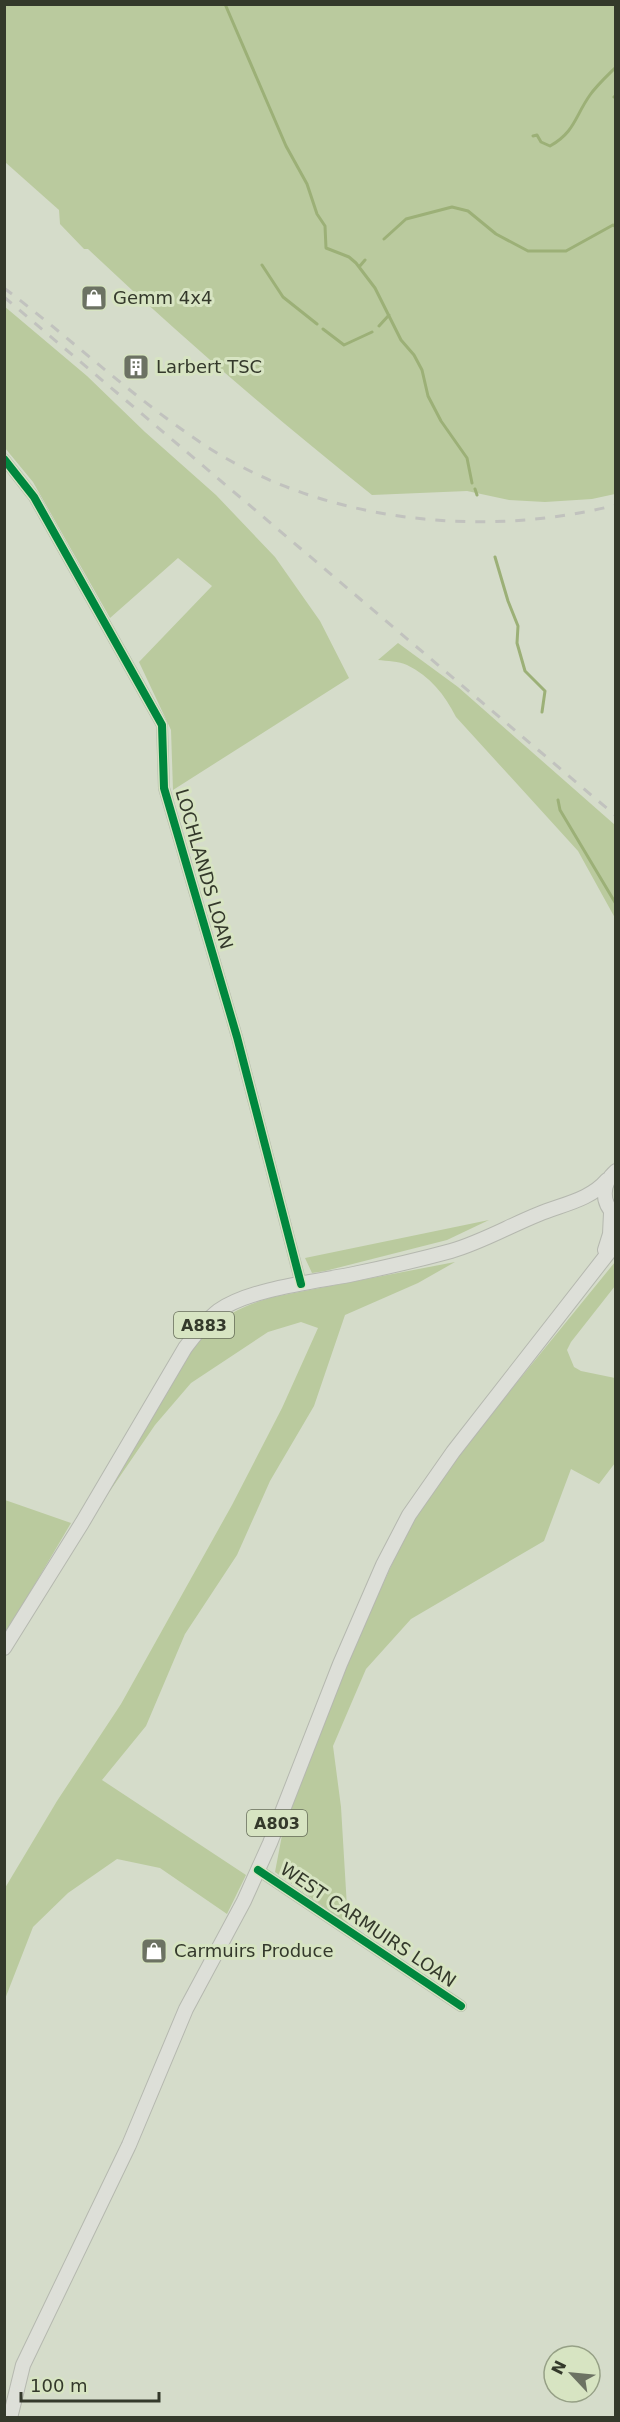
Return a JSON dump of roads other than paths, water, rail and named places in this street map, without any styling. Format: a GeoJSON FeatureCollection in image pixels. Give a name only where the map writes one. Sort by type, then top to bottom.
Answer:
{"type":"FeatureCollection","features":[{"type":"Feature","properties":{"kind":"main road"},"geometry":{"type":"LineString","coordinates":[[562,1205],[591,1194],[611,1176]]}},
{"type":"Feature","properties":{"kind":"main road"},"geometry":{"type":"LineString","coordinates":[[611,1176],[604,1197],[612,1212]]}},
{"type":"Feature","properties":{"kind":"main road"},"geometry":{"type":"LineString","coordinates":[[562,1205],[585,1204],[612,1212]]}},
{"type":"Feature","properties":{"kind":"main road","name":"A883"},"geometry":{"type":"LineString","coordinates":[[4,1648],[82,1523],[185,1348],[219,1311],[231,1304],[301,1284],[451,1251],[562,1205]]}},
{"type":"Feature","properties":{"kind":"main road","name":"A803"},"geometry":{"type":"LineString","coordinates":[[601,1260],[609,1241],[612,1212]]}},
{"type":"Feature","properties":{"kind":"main road","name":"A803"},"geometry":{"type":"LineString","coordinates":[[10,2418],[23,2365],[129,2145],[186,2009],[226,1936],[258,1870],[340,1664],[383,1566],[409,1515],[453,1452],[554,1325],[615,1243]]}},
{"type":"Feature","properties":{"kind":"street","name":"LOCHLANDS LOAN"},"geometry":{"type":"LineString","coordinates":[[4,459],[34,497],[162,725],[165,788],[237,1037],[295,1253],[301,1284]]}},
{"type":"Feature","properties":{"kind":"street","name":"WEST CARMUIRS LOAN"},"geometry":{"type":"LineString","coordinates":[[258,1870],[461,2006]]}},
{"type":"Feature","properties":{"kind":"waterway"},"geometry":{"type":"LineString","coordinates":[[225,4],[286,146],[307,184],[317,214],[325,226],[326,248],[349,257],[375,288],[401,340],[414,355],[422,370],[428,396],[441,421],[467,458],[472,483]]}},
{"type":"Feature","properties":{"kind":"waterway"},"geometry":{"type":"LineString","coordinates":[[533,136],[537,135],[541,142],[550,146],[558,141],[570,129],[593,91],[616,67]]}},
{"type":"Feature","properties":{"kind":"waterway"},"geometry":{"type":"LineString","coordinates":[[384,239],[406,219],[452,207],[468,211],[496,234],[528,251],[566,251],[613,225],[616,227]]}},
{"type":"Feature","properties":{"kind":"waterway"},"geometry":{"type":"LineString","coordinates":[[359,267],[365,260]]}},
{"type":"Feature","properties":{"kind":"waterway"},"geometry":{"type":"LineString","coordinates":[[262,265],[283,297],[317,324]]}},
{"type":"Feature","properties":{"kind":"waterway"},"geometry":{"type":"LineString","coordinates":[[379,326],[389,315]]}},
{"type":"Feature","properties":{"kind":"waterway"},"geometry":{"type":"LineString","coordinates":[[323,329],[344,345],[372,332]]}},
{"type":"Feature","properties":{"kind":"waterway"},"geometry":{"type":"LineString","coordinates":[[475,489],[477,495]]}},
{"type":"Feature","properties":{"kind":"waterway"},"geometry":{"type":"LineString","coordinates":[[495,557],[518,626],[517,643],[525,671],[545,691],[542,712]]}},
{"type":"Feature","properties":{"kind":"waterway"},"geometry":{"type":"LineString","coordinates":[[558,800],[560,810],[616,904]]}},
{"type":"Feature","properties":{"kind":"railway"},"geometry":{"type":"LineString","coordinates":[[4,288],[147,404],[197,440],[243,467],[293,489],[345,505],[399,516],[454,521],[509,521],[563,516],[616,505]]}},
{"type":"Feature","properties":{"kind":"railway"},"geometry":{"type":"LineString","coordinates":[[4,297],[616,816]]}},
{"type":"Feature","properties":{"kind":"place","name":"Gemm 4x4"},"geometry":{"type":"Point","coordinates":[94,298]}},
{"type":"Feature","properties":{"kind":"place","name":"Larbert TSC"},"geometry":{"type":"Point","coordinates":[136,367]}},
{"type":"Feature","properties":{"kind":"place","name":"Carmuirs Produce"},"geometry":{"type":"Point","coordinates":[154,1951]}}]}
